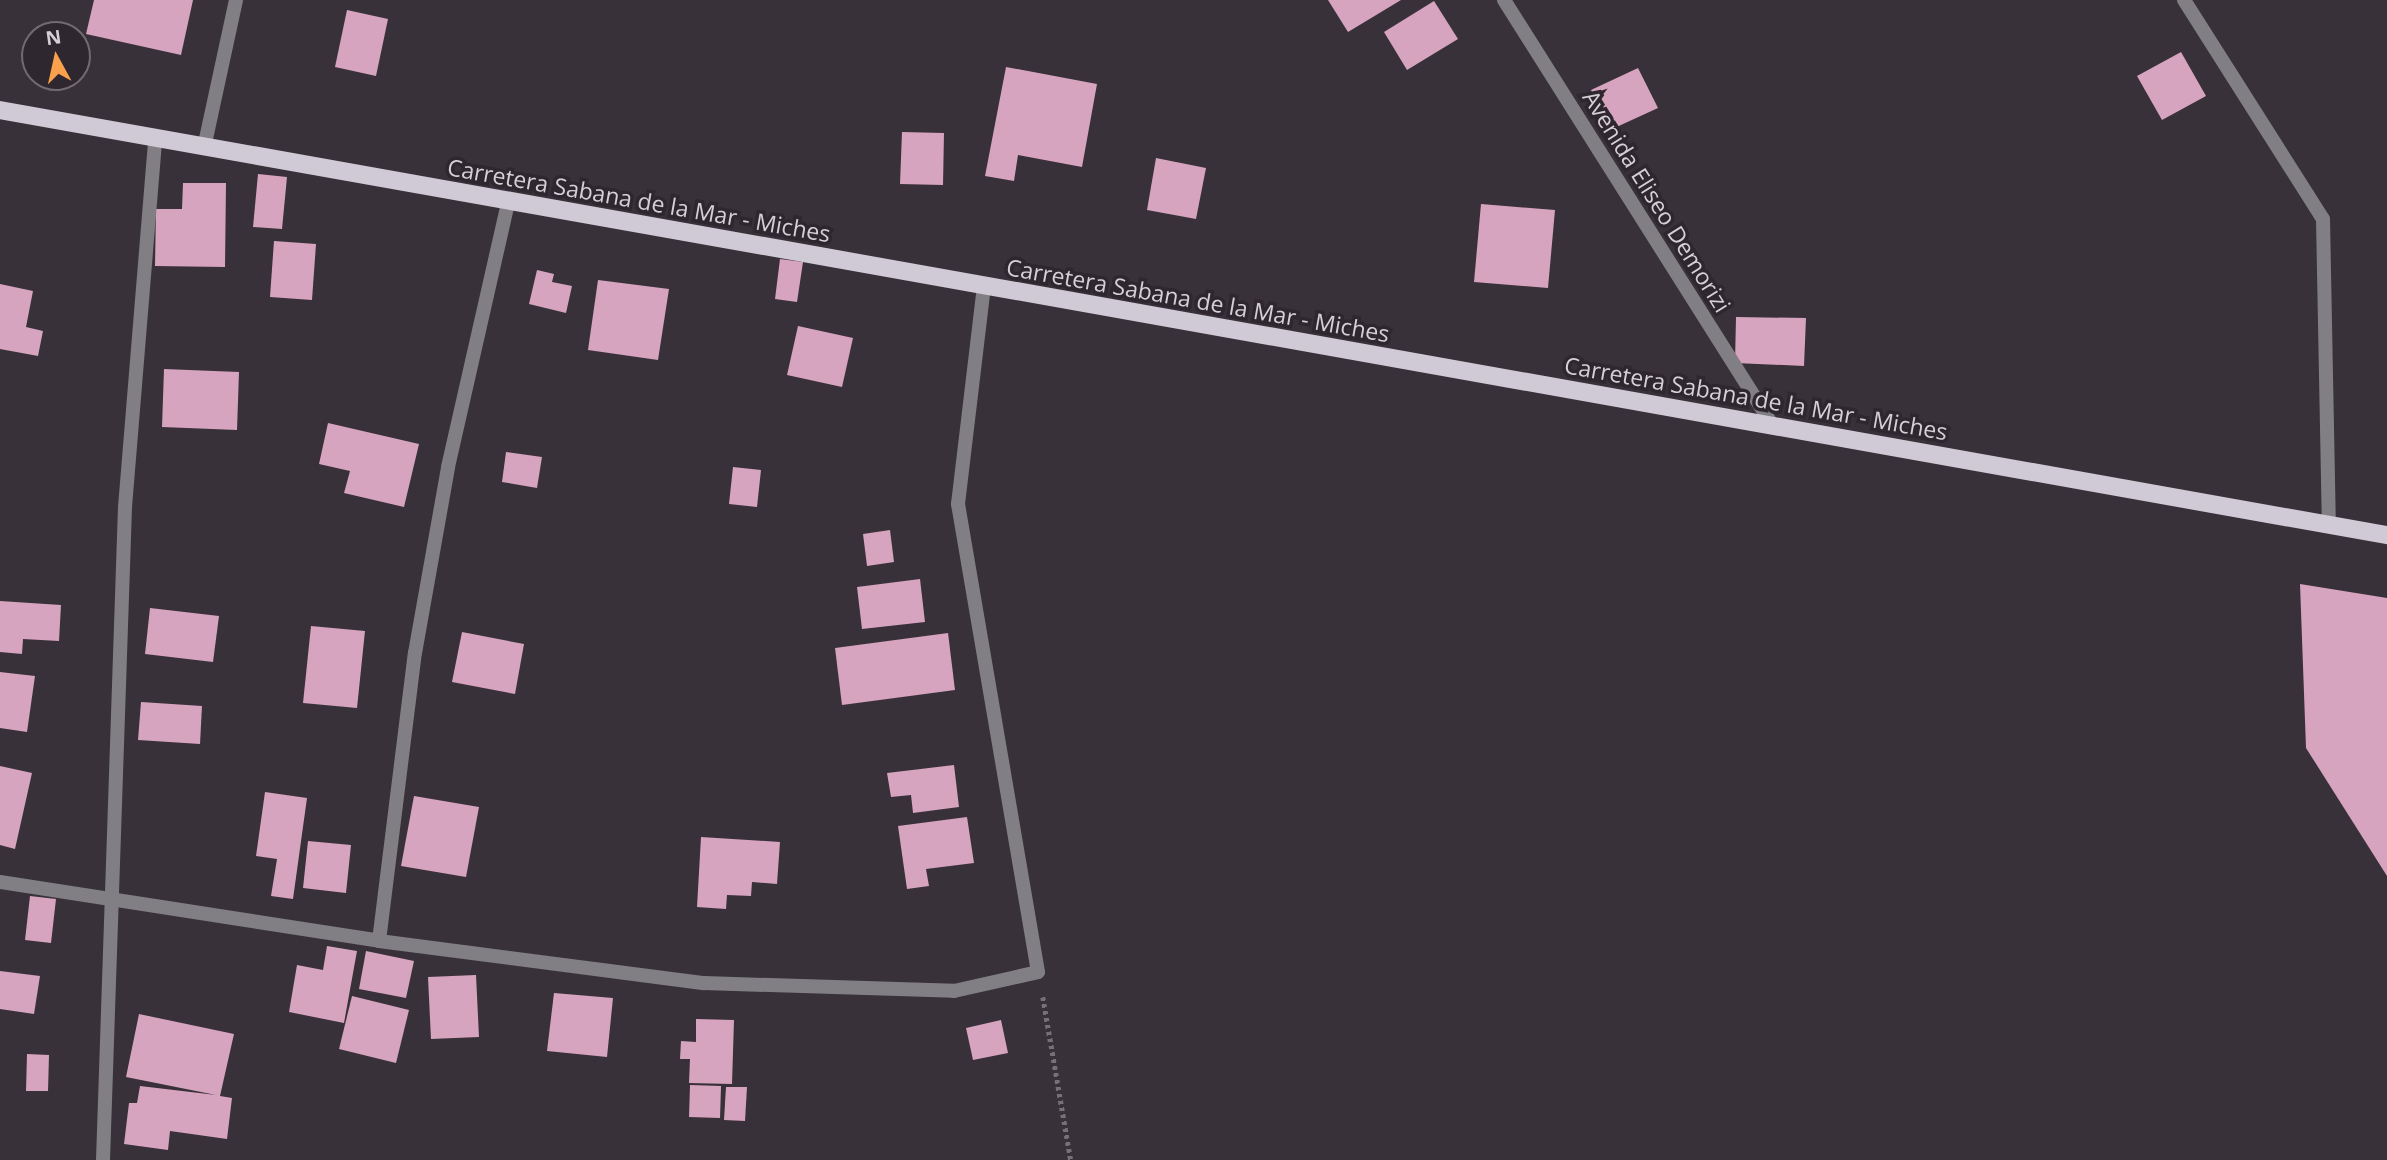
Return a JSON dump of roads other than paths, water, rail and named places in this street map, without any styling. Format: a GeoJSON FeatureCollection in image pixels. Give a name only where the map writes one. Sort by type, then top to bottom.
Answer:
{"type":"FeatureCollection","features":[{"type":"Feature","properties":{"kind":"main road","name":"Carretera Sabana de la Mar - Miches"},"geometry":{"type":"LineString","coordinates":[[0,110],[155,140],[2387,535]]}},
{"type":"Feature","properties":{"kind":"street"},"geometry":{"type":"LineString","coordinates":[[204,148],[236,0]]}},
{"type":"Feature","properties":{"kind":"street","name":"Avenida Eliseo Demorizi"},"geometry":{"type":"LineString","coordinates":[[1504,0],[1773,426]]}},
{"type":"Feature","properties":{"kind":"street"},"geometry":{"type":"LineString","coordinates":[[2184,0],[2323,219],[2329,525]]}},
{"type":"Feature","properties":{"kind":"street"},"geometry":{"type":"LineString","coordinates":[[103,1160],[108,900],[125,507],[155,140]]}},
{"type":"Feature","properties":{"kind":"street"},"geometry":{"type":"LineString","coordinates":[[379,941],[417,639],[448,467],[508,202]]}},
{"type":"Feature","properties":{"kind":"street"},"geometry":{"type":"LineString","coordinates":[[0,882],[379,941],[704,983],[865,991],[954,991],[1038,972],[958,504],[984,287]]}}]}
